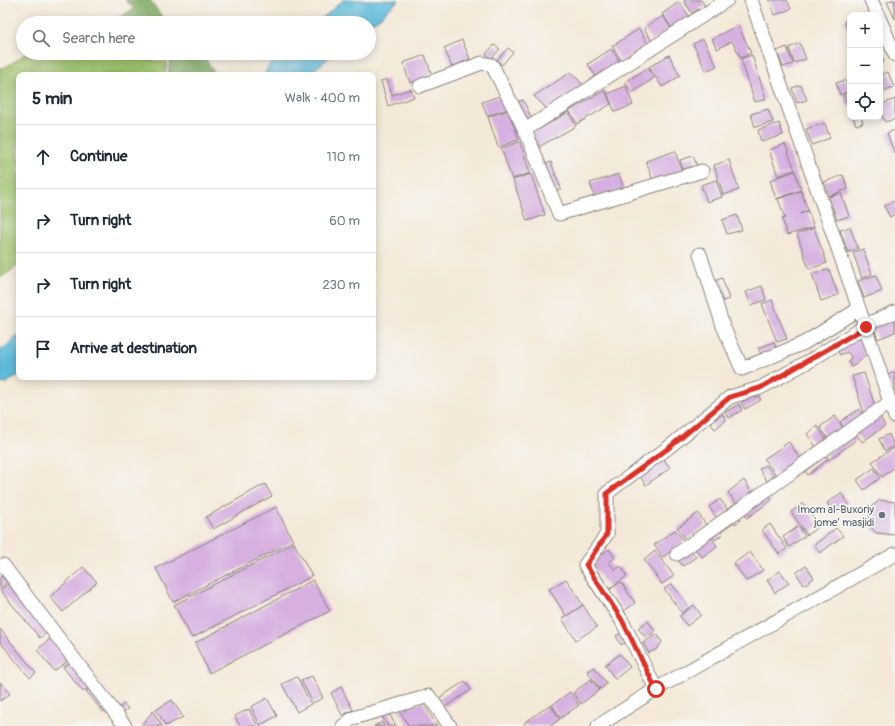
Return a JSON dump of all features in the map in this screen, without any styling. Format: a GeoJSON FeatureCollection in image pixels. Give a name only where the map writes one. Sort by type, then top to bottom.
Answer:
{"type":"FeatureCollection","features":[{"type":"Feature","properties":{"kind":"street"},"geometry":{"type":"LineString","coordinates":[[525,130],[727,0]]}},
{"type":"Feature","properties":{"kind":"street"},"geometry":{"type":"LineString","coordinates":[[751,0],[863,319],[895,417]]}},
{"type":"Feature","properties":{"kind":"street"},"geometry":{"type":"LineString","coordinates":[[871,0],[877,12]]}},
{"type":"Feature","properties":{"kind":"street"},"geometry":{"type":"LineString","coordinates":[[883,27],[895,54]]}},
{"type":"Feature","properties":{"kind":"street"},"geometry":{"type":"LineString","coordinates":[[420,86],[482,63],[492,65],[525,130],[558,214],[702,171]]}},
{"type":"Feature","properties":{"kind":"street"},"geometry":{"type":"LineString","coordinates":[[700,254],[723,326],[742,369],[863,319],[872,322],[895,312]]}},
{"type":"Feature","properties":{"kind":"street"},"geometry":{"type":"LineString","coordinates":[[656,689],[622,620],[586,565],[607,534],[607,493],[670,447],[730,397],[760,388],[863,319]]}},
{"type":"Feature","properties":{"kind":"street"},"geometry":{"type":"LineString","coordinates":[[677,554],[890,402]]}},
{"type":"Feature","properties":{"kind":"street"},"geometry":{"type":"LineString","coordinates":[[598,726],[656,689],[895,554]]}},
{"type":"Feature","properties":{"kind":"street"},"geometry":{"type":"LineString","coordinates":[[3,565],[125,726]]}},
{"type":"Feature","properties":{"kind":"street"},"geometry":{"type":"LineString","coordinates":[[343,726],[353,718],[429,696],[450,726]]}},
{"type":"Feature","properties":{"kind":"green space"},"geometry":{"type":"Polygon","coordinates":[[[125,0],[150,0],[162,16],[122,16],[134,8],[125,0]]]}},
{"type":"Feature","properties":{"kind":"green space"},"geometry":{"type":"Polygon","coordinates":[[[16,60],[150,60],[167,62],[165,72],[16,72],[16,267],[0,278],[0,68],[6,67],[16,60]]]}},
{"type":"Feature","properties":{"kind":"green space"},"geometry":{"type":"Polygon","coordinates":[[[170,60],[206,60],[214,72],[168,72],[170,60]]]}},
{"type":"Feature","properties":{"kind":"water"},"geometry":{"type":"Polygon","coordinates":[[[343,0],[399,0],[376,20],[376,16],[325,16],[343,0]]]}},
{"type":"Feature","properties":{"kind":"water"},"geometry":{"type":"Polygon","coordinates":[[[275,60],[326,60],[312,72],[266,72],[270,64],[275,60]]]}},
{"type":"Feature","properties":{"kind":"water"},"geometry":{"type":"Polygon","coordinates":[[[16,338],[16,377],[5,384],[0,383],[0,351],[16,338]]]}},
{"type":"Feature","properties":{"kind":"building"},"geometry":{"type":"Polygon","coordinates":[[[701,0],[705,6],[692,13],[684,1],[701,0]]]}},
{"type":"Feature","properties":{"kind":"building"},"geometry":{"type":"Polygon","coordinates":[[[769,0],[787,0],[791,9],[775,15],[769,0]]]}},
{"type":"Feature","properties":{"kind":"building"},"geometry":{"type":"Polygon","coordinates":[[[895,0],[895,19],[887,2],[895,0]]]}},
{"type":"Feature","properties":{"kind":"building"},"geometry":{"type":"Polygon","coordinates":[[[679,2],[689,16],[672,28],[662,14],[679,2]]]}},
{"type":"Feature","properties":{"kind":"building"},"geometry":{"type":"Polygon","coordinates":[[[663,16],[671,28],[652,41],[644,28],[663,16]]]}},
{"type":"Feature","properties":{"kind":"building"},"geometry":{"type":"Polygon","coordinates":[[[847,20],[847,28],[844,21],[847,20]]]}},
{"type":"Feature","properties":{"kind":"building"},"geometry":{"type":"Polygon","coordinates":[[[738,25],[751,53],[741,58],[732,41],[717,49],[712,39],[738,25]]]}},
{"type":"Feature","properties":{"kind":"building"},"geometry":{"type":"Polygon","coordinates":[[[639,29],[648,44],[621,61],[612,46],[639,29]]]}},
{"type":"Feature","properties":{"kind":"building"},"geometry":{"type":"Polygon","coordinates":[[[703,39],[717,66],[706,71],[693,44],[703,39]]]}},
{"type":"Feature","properties":{"kind":"building"},"geometry":{"type":"Polygon","coordinates":[[[462,40],[470,59],[452,67],[444,48],[462,40]]]}},
{"type":"Feature","properties":{"kind":"building"},"geometry":{"type":"Polygon","coordinates":[[[800,43],[806,59],[794,63],[789,48],[800,43]]]}},
{"type":"Feature","properties":{"kind":"building"},"geometry":{"type":"Polygon","coordinates":[[[494,45],[500,49],[491,59],[486,54],[494,45]]]}},
{"type":"Feature","properties":{"kind":"building"},"geometry":{"type":"Polygon","coordinates":[[[787,47],[793,64],[783,67],[777,51],[787,47]]]}},
{"type":"Feature","properties":{"kind":"building"},"geometry":{"type":"Polygon","coordinates":[[[508,48],[513,52],[502,65],[497,60],[508,48]]]}},
{"type":"Feature","properties":{"kind":"building"},"geometry":{"type":"Polygon","coordinates":[[[611,49],[620,62],[596,77],[588,64],[611,49]]]}},
{"type":"Feature","properties":{"kind":"building"},"geometry":{"type":"Polygon","coordinates":[[[425,55],[432,75],[410,83],[403,63],[425,55]]]}},
{"type":"Feature","properties":{"kind":"building"},"geometry":{"type":"Polygon","coordinates":[[[669,55],[680,76],[662,87],[649,67],[669,55]]]}},
{"type":"Feature","properties":{"kind":"building"},"geometry":{"type":"Polygon","coordinates":[[[752,55],[766,99],[755,102],[741,59],[752,55]]]}},
{"type":"Feature","properties":{"kind":"building"},"geometry":{"type":"Polygon","coordinates":[[[648,68],[654,78],[632,93],[625,82],[648,68]]]}},
{"type":"Feature","properties":{"kind":"building"},"geometry":{"type":"Polygon","coordinates":[[[571,72],[583,85],[547,109],[534,96],[571,72]]]}},
{"type":"Feature","properties":{"kind":"building"},"geometry":{"type":"Polygon","coordinates":[[[888,72],[894,87],[883,91],[883,74],[888,72]]]}},
{"type":"Feature","properties":{"kind":"building"},"geometry":{"type":"Polygon","coordinates":[[[387,79],[392,95],[411,89],[414,97],[388,106],[381,81],[387,79]]]}},
{"type":"Feature","properties":{"kind":"building"},"geometry":{"type":"Polygon","coordinates":[[[845,80],[847,92],[840,95],[836,83],[845,80]]]}},
{"type":"Feature","properties":{"kind":"building"},"geometry":{"type":"Polygon","coordinates":[[[801,85],[807,100],[797,103],[792,88],[801,85]]]}},
{"type":"Feature","properties":{"kind":"building"},"geometry":{"type":"Polygon","coordinates":[[[626,86],[633,105],[615,112],[607,94],[626,86]]]}},
{"type":"Feature","properties":{"kind":"building"},"geometry":{"type":"Polygon","coordinates":[[[605,90],[611,104],[577,124],[569,111],[605,90]]]}},
{"type":"Feature","properties":{"kind":"building"},"geometry":{"type":"Polygon","coordinates":[[[847,94],[847,105],[843,95],[847,94]]]}},
{"type":"Feature","properties":{"kind":"building"},"geometry":{"type":"Polygon","coordinates":[[[502,95],[507,109],[487,116],[482,102],[502,95]]]}},
{"type":"Feature","properties":{"kind":"building"},"geometry":{"type":"Polygon","coordinates":[[[895,99],[895,119],[885,122],[883,117],[883,104],[895,99]]]}},
{"type":"Feature","properties":{"kind":"building"},"geometry":{"type":"Polygon","coordinates":[[[523,100],[532,119],[525,122],[515,103],[523,100]]]}},
{"type":"Feature","properties":{"kind":"building"},"geometry":{"type":"Polygon","coordinates":[[[768,109],[773,122],[755,127],[751,114],[768,109]]]}},
{"type":"Feature","properties":{"kind":"building"},"geometry":{"type":"Polygon","coordinates":[[[508,110],[519,140],[498,147],[488,117],[508,110]]]}},
{"type":"Feature","properties":{"kind":"building"},"geometry":{"type":"Polygon","coordinates":[[[568,112],[576,126],[537,148],[531,134],[568,112]]]}},
{"type":"Feature","properties":{"kind":"building"},"geometry":{"type":"Polygon","coordinates":[[[854,120],[862,120],[863,123],[856,125],[854,120]]]}},
{"type":"Feature","properties":{"kind":"building"},"geometry":{"type":"Polygon","coordinates":[[[779,123],[783,135],[761,142],[758,130],[779,123]]]}},
{"type":"Feature","properties":{"kind":"building"},"geometry":{"type":"Polygon","coordinates":[[[825,123],[830,138],[812,145],[806,129],[825,123]]]}},
{"type":"Feature","properties":{"kind":"building"},"geometry":{"type":"Polygon","coordinates":[[[895,130],[895,154],[887,133],[895,130]]]}},
{"type":"Feature","properties":{"kind":"building"},"geometry":{"type":"Polygon","coordinates":[[[520,142],[530,173],[512,179],[501,148],[520,142]]]}},
{"type":"Feature","properties":{"kind":"building"},"geometry":{"type":"Polygon","coordinates":[[[785,144],[795,170],[778,176],[769,150],[785,144]]]}},
{"type":"Feature","properties":{"kind":"building"},"geometry":{"type":"Polygon","coordinates":[[[675,151],[682,171],[653,181],[646,161],[675,151]]]}},
{"type":"Feature","properties":{"kind":"building"},"geometry":{"type":"Polygon","coordinates":[[[693,156],[697,166],[683,171],[680,160],[693,156]]]}},
{"type":"Feature","properties":{"kind":"building"},"geometry":{"type":"Polygon","coordinates":[[[729,160],[739,190],[723,195],[714,165],[729,160]]]}},
{"type":"Feature","properties":{"kind":"building"},"geometry":{"type":"Polygon","coordinates":[[[551,162],[561,189],[552,192],[543,165],[551,162]]]}},
{"type":"Feature","properties":{"kind":"building"},"geometry":{"type":"Polygon","coordinates":[[[795,171],[801,190],[776,199],[770,180],[795,171]]]}},
{"type":"Feature","properties":{"kind":"building"},"geometry":{"type":"Polygon","coordinates":[[[531,174],[545,215],[527,221],[513,180],[531,174]]]}},
{"type":"Feature","properties":{"kind":"building"},"geometry":{"type":"Polygon","coordinates":[[[619,174],[624,189],[595,198],[590,183],[619,174]]]}},
{"type":"Feature","properties":{"kind":"building"},"geometry":{"type":"Polygon","coordinates":[[[843,175],[848,189],[829,196],[824,182],[843,175]]]}},
{"type":"Feature","properties":{"kind":"building"},"geometry":{"type":"Polygon","coordinates":[[[716,180],[722,197],[707,202],[701,185],[716,180]]]}},
{"type":"Feature","properties":{"kind":"building"},"geometry":{"type":"Polygon","coordinates":[[[801,191],[808,210],[800,214],[808,211],[814,227],[787,235],[782,219],[785,218],[778,199],[801,191]]]}},
{"type":"Feature","properties":{"kind":"building"},"geometry":{"type":"Polygon","coordinates":[[[841,193],[849,216],[837,220],[829,197],[841,193]]]}},
{"type":"Feature","properties":{"kind":"building"},"geometry":{"type":"Polygon","coordinates":[[[895,201],[895,214],[890,217],[884,206],[895,201]]]}},
{"type":"Feature","properties":{"kind":"building"},"geometry":{"type":"Polygon","coordinates":[[[737,215],[742,230],[727,234],[722,220],[737,215]]]}},
{"type":"Feature","properties":{"kind":"building"},"geometry":{"type":"Polygon","coordinates":[[[850,227],[858,249],[848,252],[840,230],[850,227]]]}},
{"type":"Feature","properties":{"kind":"building"},"geometry":{"type":"Polygon","coordinates":[[[814,228],[827,263],[809,269],[797,234],[814,228]]]}},
{"type":"Feature","properties":{"kind":"building"},"geometry":{"type":"Polygon","coordinates":[[[863,249],[872,274],[862,278],[853,253],[863,249]]]}},
{"type":"Feature","properties":{"kind":"building"},"geometry":{"type":"Polygon","coordinates":[[[829,269],[838,295],[821,301],[812,274],[829,269]]]}},
{"type":"Feature","properties":{"kind":"building"},"geometry":{"type":"Polygon","coordinates":[[[876,275],[882,291],[864,298],[858,281],[876,275]]]}},
{"type":"Feature","properties":{"kind":"building"},"geometry":{"type":"Polygon","coordinates":[[[722,278],[729,299],[719,302],[712,282],[722,278]]]}},
{"type":"Feature","properties":{"kind":"building"},"geometry":{"type":"Polygon","coordinates":[[[762,286],[766,300],[751,305],[746,292],[762,286]]]}},
{"type":"Feature","properties":{"kind":"building"},"geometry":{"type":"Polygon","coordinates":[[[772,300],[787,339],[777,342],[762,304],[772,300]]]}},
{"type":"Feature","properties":{"kind":"building"},"geometry":{"type":"Polygon","coordinates":[[[895,318],[895,332],[878,339],[873,327],[895,318]]]}},
{"type":"Feature","properties":{"kind":"building"},"geometry":{"type":"Polygon","coordinates":[[[862,337],[868,352],[857,364],[851,367],[848,361],[851,356],[847,352],[840,355],[837,350],[862,337]]]}},
{"type":"Feature","properties":{"kind":"building"},"geometry":{"type":"Polygon","coordinates":[[[774,342],[776,348],[761,354],[758,348],[774,342]]]}},
{"type":"Feature","properties":{"kind":"building"},"geometry":{"type":"Polygon","coordinates":[[[895,372],[895,389],[892,390],[887,375],[895,372]]]}},
{"type":"Feature","properties":{"kind":"building"},"geometry":{"type":"Polygon","coordinates":[[[864,373],[875,406],[864,413],[852,376],[864,373]]]}},
{"type":"Feature","properties":{"kind":"building"},"geometry":{"type":"Polygon","coordinates":[[[757,393],[761,400],[745,409],[741,403],[757,393]]]}},
{"type":"Feature","properties":{"kind":"building"},"geometry":{"type":"Polygon","coordinates":[[[739,404],[742,410],[729,418],[725,412],[739,404]]]}},
{"type":"Feature","properties":{"kind":"building"},"geometry":{"type":"Polygon","coordinates":[[[859,409],[863,415],[844,427],[840,422],[859,409]]]}},
{"type":"Feature","properties":{"kind":"building"},"geometry":{"type":"Polygon","coordinates":[[[723,414],[726,420],[715,429],[710,423],[723,414]]]}},
{"type":"Feature","properties":{"kind":"building"},"geometry":{"type":"Polygon","coordinates":[[[835,416],[843,428],[828,439],[820,427],[835,416]]]}},
{"type":"Feature","properties":{"kind":"building"},"geometry":{"type":"Polygon","coordinates":[[[880,416],[885,426],[862,442],[856,434],[880,416]]]}},
{"type":"Feature","properties":{"kind":"building"},"geometry":{"type":"Polygon","coordinates":[[[817,426],[826,440],[816,447],[807,434],[817,426]]]}},
{"type":"Feature","properties":{"kind":"building"},"geometry":{"type":"Polygon","coordinates":[[[889,434],[894,446],[885,451],[879,439],[889,434]]]}},
{"type":"Feature","properties":{"kind":"building"},"geometry":{"type":"Polygon","coordinates":[[[853,436],[856,440],[829,460],[826,455],[853,436]]]}},
{"type":"Feature","properties":{"kind":"building"},"geometry":{"type":"Polygon","coordinates":[[[789,442],[800,458],[776,475],[764,459],[789,442]]]}},
{"type":"Feature","properties":{"kind":"building"},"geometry":{"type":"Polygon","coordinates":[[[895,447],[895,467],[882,477],[872,462],[895,447]]]}},
{"type":"Feature","properties":{"kind":"building"},"geometry":{"type":"Polygon","coordinates":[[[824,457],[827,460],[808,475],[805,471],[824,457]]]}},
{"type":"Feature","properties":{"kind":"building"},"geometry":{"type":"Polygon","coordinates":[[[663,458],[670,468],[646,485],[639,475],[663,458]]]}},
{"type":"Feature","properties":{"kind":"building"},"geometry":{"type":"Polygon","coordinates":[[[766,465],[774,477],[767,481],[759,469],[766,465]]]}},
{"type":"Feature","properties":{"kind":"building"},"geometry":{"type":"Polygon","coordinates":[[[874,468],[880,478],[864,490],[857,480],[874,468]]]}},
{"type":"Feature","properties":{"kind":"building"},"geometry":{"type":"Polygon","coordinates":[[[744,480],[752,493],[736,504],[728,492],[744,480]]]}},
{"type":"Feature","properties":{"kind":"building"},"geometry":{"type":"Polygon","coordinates":[[[265,484],[272,496],[213,529],[206,517],[265,484]]]}},
{"type":"Feature","properties":{"kind":"building"},"geometry":{"type":"Polygon","coordinates":[[[841,493],[849,504],[834,514],[827,503],[841,493]]]}},
{"type":"Feature","properties":{"kind":"building"},"geometry":{"type":"Polygon","coordinates":[[[768,494],[772,500],[747,518],[742,512],[768,494]]]}},
{"type":"Feature","properties":{"kind":"building"},"geometry":{"type":"Polygon","coordinates":[[[720,499],[728,510],[717,518],[709,507],[720,499]]]}},
{"type":"Feature","properties":{"kind":"building","name":"Imom al-Buxoriy jome’ masjidi"},"geometry":{"type":"Polygon","coordinates":[[[880,500],[895,502],[895,535],[876,533],[868,524],[871,507],[880,500]]]}},
{"type":"Feature","properties":{"kind":"building"},"geometry":{"type":"Polygon","coordinates":[[[803,503],[819,526],[807,535],[791,512],[803,503]]]}},
{"type":"Feature","properties":{"kind":"building"},"geometry":{"type":"Polygon","coordinates":[[[276,507],[293,541],[173,602],[156,568],[276,507]]]}},
{"type":"Feature","properties":{"kind":"building"},"geometry":{"type":"Polygon","coordinates":[[[698,513],[706,525],[686,540],[677,528],[698,513]]]}},
{"type":"Feature","properties":{"kind":"building"},"geometry":{"type":"Polygon","coordinates":[[[738,515],[741,520],[735,524],[732,519],[738,515]]]}},
{"type":"Feature","properties":{"kind":"building"},"geometry":{"type":"Polygon","coordinates":[[[770,524],[787,549],[779,554],[762,530],[770,524]]]}},
{"type":"Feature","properties":{"kind":"building"},"geometry":{"type":"Polygon","coordinates":[[[799,526],[805,536],[789,547],[783,537],[799,526]]]}},
{"type":"Feature","properties":{"kind":"building"},"geometry":{"type":"Polygon","coordinates":[[[836,528],[843,536],[820,553],[814,545],[836,528]]]}},
{"type":"Feature","properties":{"kind":"building"},"geometry":{"type":"Polygon","coordinates":[[[719,529],[723,534],[715,540],[711,535],[719,529]]]}},
{"type":"Feature","properties":{"kind":"building"},"geometry":{"type":"Polygon","coordinates":[[[675,530],[684,541],[663,557],[654,545],[675,530]]]}},
{"type":"Feature","properties":{"kind":"building"},"geometry":{"type":"Polygon","coordinates":[[[710,536],[717,546],[702,557],[694,547],[710,536]]]}},
{"type":"Feature","properties":{"kind":"building"},"geometry":{"type":"Polygon","coordinates":[[[294,543],[312,576],[192,638],[174,605],[294,543]]]}},
{"type":"Feature","properties":{"kind":"building"},"geometry":{"type":"Polygon","coordinates":[[[609,549],[615,558],[609,562],[615,570],[621,566],[627,576],[609,589],[592,564],[609,549]]]}},
{"type":"Feature","properties":{"kind":"building"},"geometry":{"type":"Polygon","coordinates":[[[655,551],[674,576],[662,584],[644,560],[655,551]]]}},
{"type":"Feature","properties":{"kind":"building"},"geometry":{"type":"Polygon","coordinates":[[[691,551],[696,557],[683,566],[679,561],[691,551]]]}},
{"type":"Feature","properties":{"kind":"building"},"geometry":{"type":"Polygon","coordinates":[[[750,552],[763,570],[746,581],[734,563],[750,552]]]}},
{"type":"Feature","properties":{"kind":"building"},"geometry":{"type":"Polygon","coordinates":[[[806,566],[814,578],[804,585],[796,573],[806,566]]]}},
{"type":"Feature","properties":{"kind":"building"},"geometry":{"type":"Polygon","coordinates":[[[83,567],[97,582],[63,612],[50,597],[83,567]]]}},
{"type":"Feature","properties":{"kind":"building"},"geometry":{"type":"Polygon","coordinates":[[[780,571],[789,583],[775,593],[767,580],[780,571]]]}},
{"type":"Feature","properties":{"kind":"building"},"geometry":{"type":"Polygon","coordinates":[[[1,576],[7,582],[0,588],[0,577],[1,576]]]}},
{"type":"Feature","properties":{"kind":"building"},"geometry":{"type":"Polygon","coordinates":[[[566,579],[583,605],[566,616],[549,589],[566,579]]]}},
{"type":"Feature","properties":{"kind":"building"},"geometry":{"type":"Polygon","coordinates":[[[313,580],[330,611],[209,673],[195,643],[313,580]]]}},
{"type":"Feature","properties":{"kind":"building"},"geometry":{"type":"Polygon","coordinates":[[[621,582],[635,603],[624,611],[609,590],[621,582]]]}},
{"type":"Feature","properties":{"kind":"building"},"geometry":{"type":"Polygon","coordinates":[[[8,584],[47,632],[40,638],[0,590],[8,584]]]}},
{"type":"Feature","properties":{"kind":"building"},"geometry":{"type":"Polygon","coordinates":[[[672,584],[689,607],[682,613],[664,589],[672,584]]]}},
{"type":"Feature","properties":{"kind":"building"},"geometry":{"type":"Polygon","coordinates":[[[583,605],[597,627],[576,640],[562,619],[583,605]]]}},
{"type":"Feature","properties":{"kind":"building"},"geometry":{"type":"Polygon","coordinates":[[[694,605],[701,615],[687,626],[680,616],[694,605]]]}},
{"type":"Feature","properties":{"kind":"building"},"geometry":{"type":"Polygon","coordinates":[[[648,621],[655,631],[646,638],[638,628],[648,621]]]}},
{"type":"Feature","properties":{"kind":"building"},"geometry":{"type":"Polygon","coordinates":[[[0,629],[36,673],[30,678],[0,642],[0,629]]]}},
{"type":"Feature","properties":{"kind":"building"},"geometry":{"type":"Polygon","coordinates":[[[623,632],[628,641],[621,645],[616,636],[623,632]]]}},
{"type":"Feature","properties":{"kind":"building"},"geometry":{"type":"Polygon","coordinates":[[[657,634],[662,642],[657,649],[649,653],[643,643],[657,634]]]}},
{"type":"Feature","properties":{"kind":"building"},"geometry":{"type":"Polygon","coordinates":[[[51,638],[69,660],[54,671],[37,650],[51,638]]]}},
{"type":"Feature","properties":{"kind":"building"},"geometry":{"type":"Polygon","coordinates":[[[620,654],[630,667],[615,679],[605,665],[620,654]]]}},
{"type":"Feature","properties":{"kind":"building"},"geometry":{"type":"Polygon","coordinates":[[[70,662],[90,686],[83,692],[63,667],[70,662]]]}},
{"type":"Feature","properties":{"kind":"building"},"geometry":{"type":"Polygon","coordinates":[[[594,667],[607,684],[600,689],[587,671],[594,667]]]}},
{"type":"Feature","properties":{"kind":"building"},"geometry":{"type":"Polygon","coordinates":[[[312,676],[323,698],[313,703],[301,680],[312,676]]]}},
{"type":"Feature","properties":{"kind":"building"},"geometry":{"type":"Polygon","coordinates":[[[297,677],[311,704],[297,712],[282,684],[297,677]]]}},
{"type":"Feature","properties":{"kind":"building"},"geometry":{"type":"Polygon","coordinates":[[[591,679],[599,690],[581,704],[573,693],[591,679]]]}},
{"type":"Feature","properties":{"kind":"building"},"geometry":{"type":"Polygon","coordinates":[[[465,681],[471,690],[445,707],[439,698],[465,681]]]}},
{"type":"Feature","properties":{"kind":"building"},"geometry":{"type":"Polygon","coordinates":[[[0,682],[10,694],[0,701],[0,682]]]}},
{"type":"Feature","properties":{"kind":"building"},"geometry":{"type":"Polygon","coordinates":[[[341,687],[353,710],[342,715],[331,693],[341,687]]]}},
{"type":"Feature","properties":{"kind":"building"},"geometry":{"type":"Polygon","coordinates":[[[91,688],[107,709],[103,712],[86,691],[91,688]]]}},
{"type":"Feature","properties":{"kind":"building"},"geometry":{"type":"Polygon","coordinates":[[[570,692],[579,705],[561,718],[552,705],[570,692]]]}},
{"type":"Feature","properties":{"kind":"building"},"geometry":{"type":"Polygon","coordinates":[[[267,698],[277,716],[260,725],[251,707],[267,698]]]}},
{"type":"Feature","properties":{"kind":"building"},"geometry":{"type":"Polygon","coordinates":[[[172,700],[183,717],[166,726],[156,710],[172,700]]]}},
{"type":"Feature","properties":{"kind":"building"},"geometry":{"type":"Polygon","coordinates":[[[423,702],[437,726],[409,726],[399,710],[423,702]]]}},
{"type":"Feature","properties":{"kind":"building"},"geometry":{"type":"Polygon","coordinates":[[[124,704],[128,709],[122,713],[118,709],[124,704]]]}},
{"type":"Feature","properties":{"kind":"building"},"geometry":{"type":"Polygon","coordinates":[[[550,705],[560,719],[550,726],[526,726],[524,723],[550,705]]]}},
{"type":"Feature","properties":{"kind":"building"},"geometry":{"type":"Polygon","coordinates":[[[249,709],[257,725],[240,726],[235,716],[249,709]]]}},
{"type":"Feature","properties":{"kind":"building"},"geometry":{"type":"Polygon","coordinates":[[[153,711],[162,726],[141,726],[153,711]]]}},
{"type":"Feature","properties":{"kind":"building"},"geometry":{"type":"Polygon","coordinates":[[[388,712],[396,726],[388,726],[381,715],[388,712]]]}},
{"type":"Feature","properties":{"kind":"building"},"geometry":{"type":"Polygon","coordinates":[[[382,722],[384,726],[374,726],[382,722]]]}},
{"type":"Feature","properties":{"kind":"place","name":"Imom al-Buxoriy jome’ masjidi"},"geometry":{"type":"Point","coordinates":[882,515]}},
{"type":"Feature","properties":{"kind":"route"},"geometry":{"type":"LineString","coordinates":[[656,689],[622,620],[586,565],[607,534],[607,493],[670,447],[730,397],[760,388],[866,327]]}}]}
